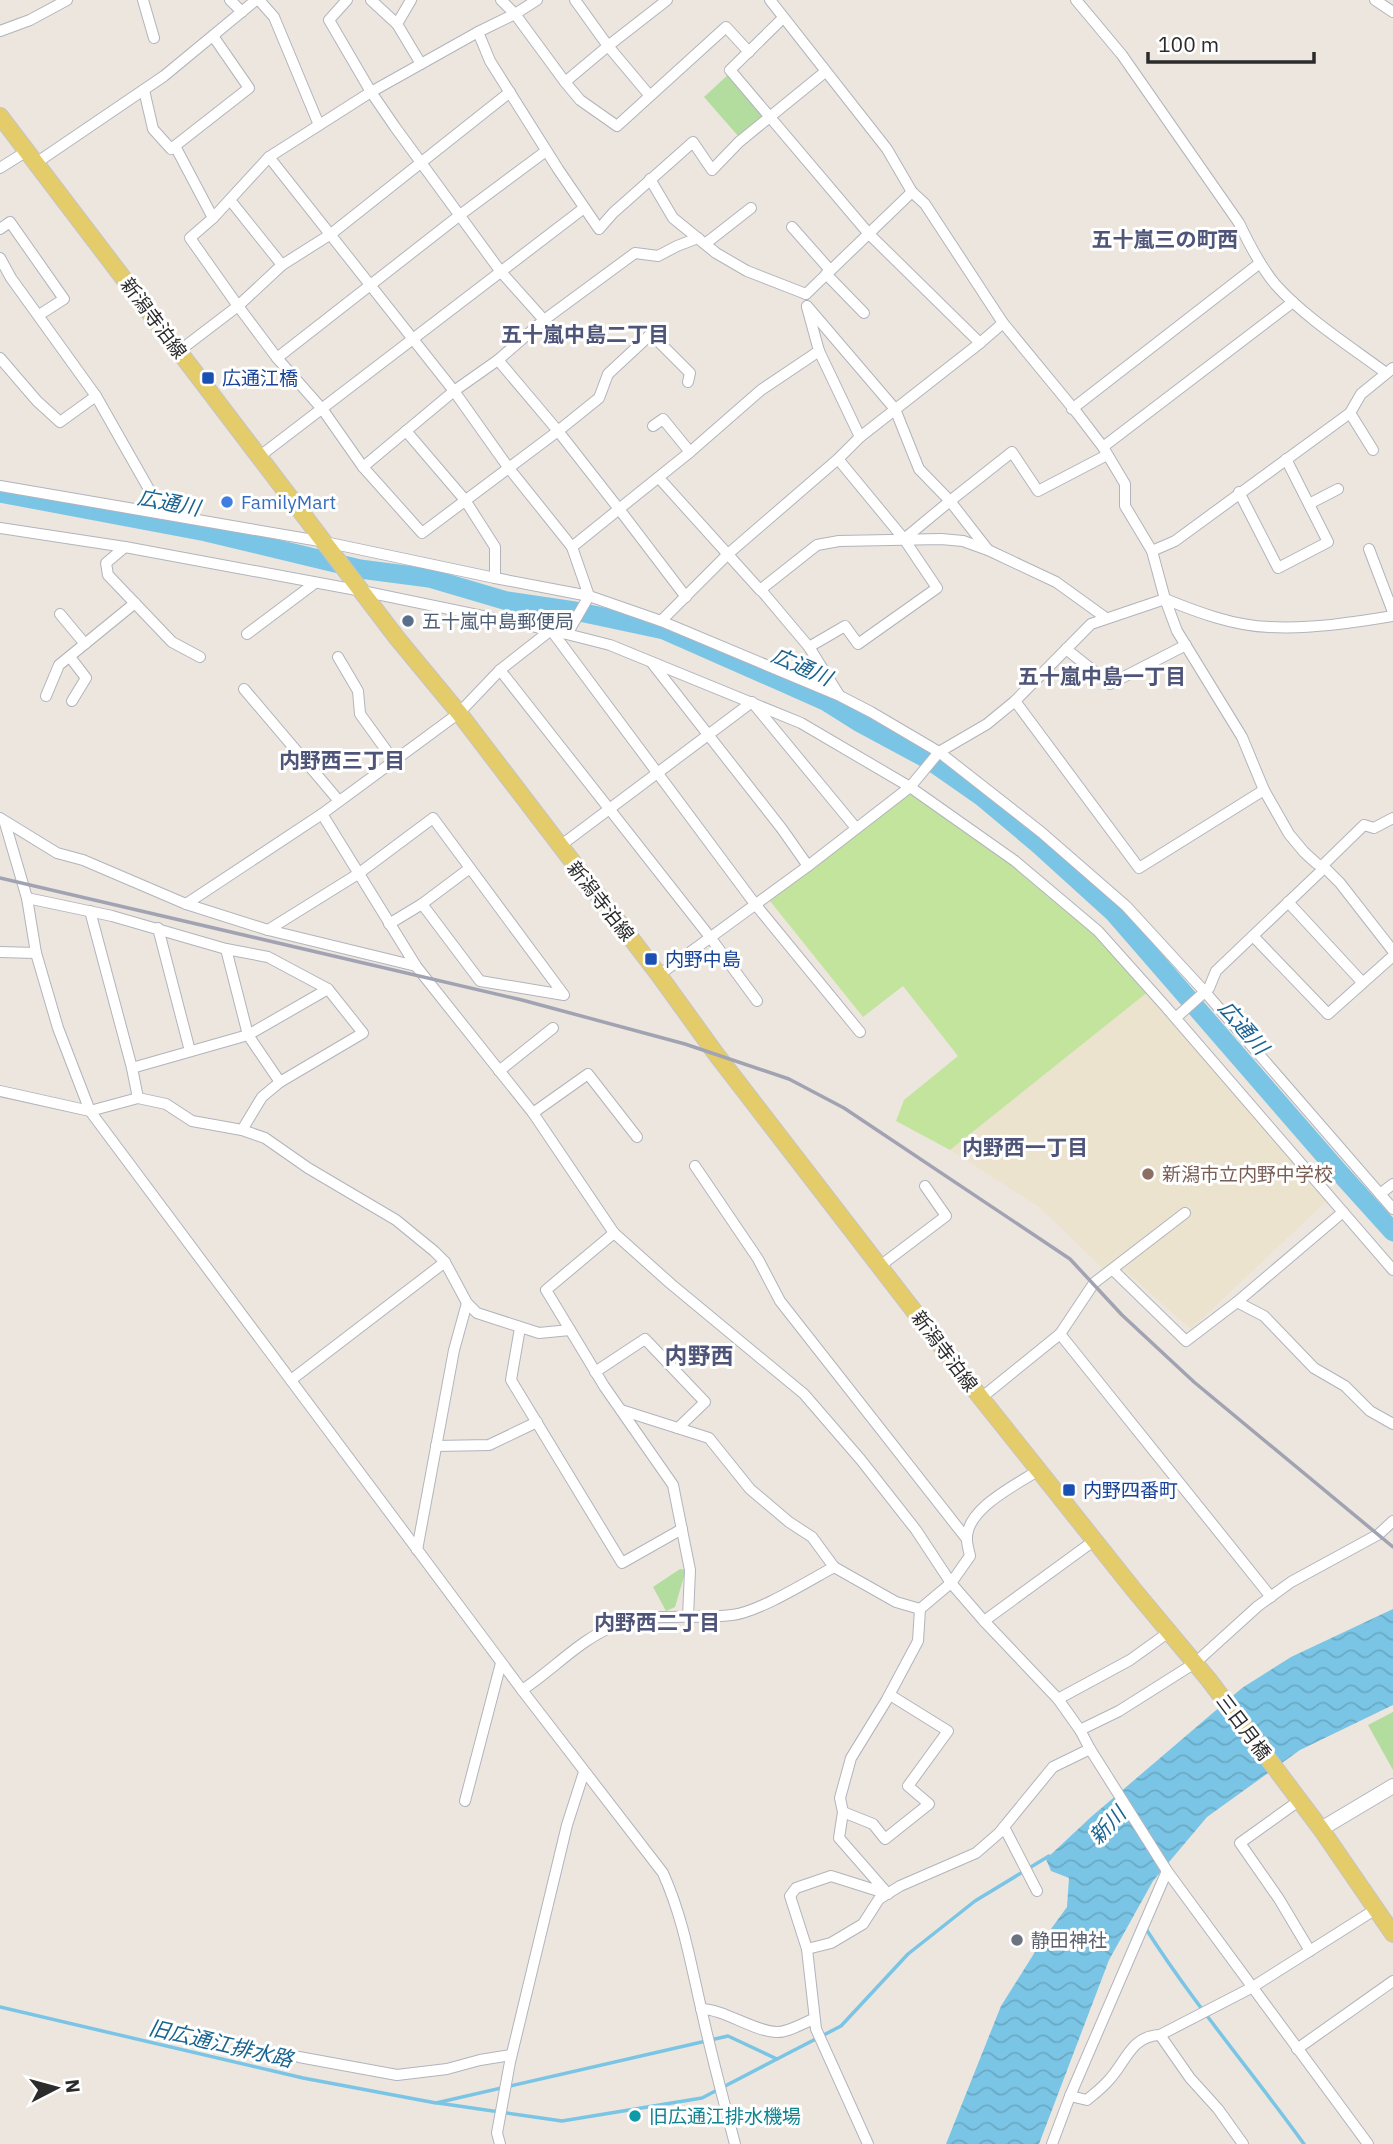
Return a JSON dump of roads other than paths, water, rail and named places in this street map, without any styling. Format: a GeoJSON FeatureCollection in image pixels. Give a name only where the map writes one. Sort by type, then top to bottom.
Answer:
{"type":"FeatureCollection","features":[{"type":"Feature","properties":{"kind":"main road","name":"新潟寺泊線"},"geometry":{"type":"LineString","coordinates":[[0,116],[981,1398],[1209,1680]]}},
{"type":"Feature","properties":{"kind":"main road","name":"三日月橋"},"geometry":{"type":"LineString","coordinates":[[1209,1680],[1300,1800]]}},
{"type":"Feature","properties":{"kind":"main road"},"geometry":{"type":"LineString","coordinates":[[1321,1829],[1393,1786]]}},
{"type":"Feature","properties":{"kind":"main road"},"geometry":{"type":"LineString","coordinates":[[1300,1800],[1393,1934]]}},
{"type":"Feature","properties":{"kind":"street"},"geometry":{"type":"LineString","coordinates":[[0,31],[30,20],[67,0]]}},
{"type":"Feature","properties":{"kind":"street"},"geometry":{"type":"LineString","coordinates":[[143,0],[154,37]]}},
{"type":"Feature","properties":{"kind":"street"},"geometry":{"type":"LineString","coordinates":[[230,0],[242,12]]}},
{"type":"Feature","properties":{"kind":"street"},"geometry":{"type":"LineString","coordinates":[[0,168],[31,158],[144,90],[258,0],[274,17],[319,125]]}},
{"type":"Feature","properties":{"kind":"street"},"geometry":{"type":"LineString","coordinates":[[347,0],[329,20],[371,92],[501,272],[544,320]]}},
{"type":"Feature","properties":{"kind":"street"},"geometry":{"type":"LineString","coordinates":[[371,0],[397,24],[421,64]]}},
{"type":"Feature","properties":{"kind":"street"},"geometry":{"type":"LineString","coordinates":[[397,24],[411,0]]}},
{"type":"Feature","properties":{"kind":"street"},"geometry":{"type":"LineString","coordinates":[[501,0],[515,14],[580,100],[617,126],[726,27],[748,52]]}},
{"type":"Feature","properties":{"kind":"street"},"geometry":{"type":"LineString","coordinates":[[537,0],[371,92],[269,158],[213,218],[190,237],[277,358],[323,410],[363,467],[422,533],[599,398],[608,374],[651,334],[690,373],[688,382]]}},
{"type":"Feature","properties":{"kind":"street"},"geometry":{"type":"LineString","coordinates":[[575,0],[608,46],[650,96]]}},
{"type":"Feature","properties":{"kind":"street"},"geometry":{"type":"LineString","coordinates":[[565,82],[667,0]]}},
{"type":"Feature","properties":{"kind":"street"},"geometry":{"type":"LineString","coordinates":[[770,0],[887,149],[912,192],[925,204],[1003,323],[1105,451],[1125,484],[1125,506],[1152,551],[1177,631],[1241,737],[1264,790],[1289,834],[1304,852],[1340,884],[1393,954],[1328,1014],[1253,936]]}},
{"type":"Feature","properties":{"kind":"street"},"geometry":{"type":"LineString","coordinates":[[1076,0],[1122,55],[1239,223],[1249,245],[1274,283],[1293,302],[1390,370],[1361,394],[1350,413],[1175,541],[1152,551]]}},
{"type":"Feature","properties":{"kind":"street"},"geometry":{"type":"LineString","coordinates":[[1375,0],[1393,12]]}},
{"type":"Feature","properties":{"kind":"street"},"geometry":{"type":"LineString","coordinates":[[783,18],[730,70],[869,234],[980,343]]}},
{"type":"Feature","properties":{"kind":"street"},"geometry":{"type":"LineString","coordinates":[[478,32],[490,61],[509,92],[599,229],[613,213],[693,142],[712,170],[739,142],[825,72]]}},
{"type":"Feature","properties":{"kind":"street"},"geometry":{"type":"LineString","coordinates":[[144,90],[153,129],[171,149],[249,88],[213,36]]}},
{"type":"Feature","properties":{"kind":"street"},"geometry":{"type":"LineString","coordinates":[[179,351],[238,306],[282,265],[331,234],[509,92]]}},
{"type":"Feature","properties":{"kind":"street"},"geometry":{"type":"LineString","coordinates":[[175,146],[213,218]]}},
{"type":"Feature","properties":{"kind":"street"},"geometry":{"type":"LineString","coordinates":[[277,358],[546,151]]}},
{"type":"Feature","properties":{"kind":"street"},"geometry":{"type":"LineString","coordinates":[[269,158],[454,391],[508,467],[572,547],[589,596],[567,633]]}},
{"type":"Feature","properties":{"kind":"street"},"geometry":{"type":"LineString","coordinates":[[650,179],[673,218],[702,241],[747,271],[806,294]]}},
{"type":"Feature","properties":{"kind":"street"},"geometry":{"type":"LineString","coordinates":[[859,437],[819,351],[806,294],[912,192]]}},
{"type":"Feature","properties":{"kind":"street"},"geometry":{"type":"LineString","coordinates":[[230,200],[282,265]]}},
{"type":"Feature","properties":{"kind":"street"},"geometry":{"type":"LineString","coordinates":[[260,456],[584,208]]}},
{"type":"Feature","properties":{"kind":"street"},"geometry":{"type":"LineString","coordinates":[[363,467],[544,320],[635,253],[658,256],[677,246],[702,241],[751,208]]}},
{"type":"Feature","properties":{"kind":"street"},"geometry":{"type":"LineString","coordinates":[[0,229],[10,222],[64,299],[39,315]]}},
{"type":"Feature","properties":{"kind":"street"},"geometry":{"type":"LineString","coordinates":[[792,227],[864,313]]}},
{"type":"Feature","properties":{"kind":"street"},"geometry":{"type":"LineString","coordinates":[[0,258],[11,278],[96,396],[163,513]]}},
{"type":"Feature","properties":{"kind":"street"},"geometry":{"type":"LineString","coordinates":[[1072,409],[1261,263]]}},
{"type":"Feature","properties":{"kind":"street"},"geometry":{"type":"LineString","coordinates":[[0,286],[11,278]]}},
{"type":"Feature","properties":{"kind":"street"},"geometry":{"type":"LineString","coordinates":[[904,539],[1012,452],[1038,491],[1105,451],[1293,302]]}},
{"type":"Feature","properties":{"kind":"street"},"geometry":{"type":"LineString","coordinates":[[807,306],[895,409],[919,469],[950,501],[988,550]]}},
{"type":"Feature","properties":{"kind":"street"},"geometry":{"type":"LineString","coordinates":[[661,621],[728,554],[838,459],[859,437],[1003,323]]}},
{"type":"Feature","properties":{"kind":"street"},"geometry":{"type":"LineString","coordinates":[[572,547],[659,478],[761,390],[819,351]]}},
{"type":"Feature","properties":{"kind":"street"},"geometry":{"type":"LineString","coordinates":[[0,358],[37,401],[60,422],[96,396]]}},
{"type":"Feature","properties":{"kind":"street"},"geometry":{"type":"LineString","coordinates":[[498,360],[558,431],[685,597]]}},
{"type":"Feature","properties":{"kind":"street"},"geometry":{"type":"LineString","coordinates":[[1350,413],[1373,450]]}},
{"type":"Feature","properties":{"kind":"street"},"geometry":{"type":"LineString","coordinates":[[653,426],[667,414],[690,452]]}},
{"type":"Feature","properties":{"kind":"street"},"geometry":{"type":"LineString","coordinates":[[406,431],[465,500],[495,547],[495,578]]}},
{"type":"Feature","properties":{"kind":"street"},"geometry":{"type":"LineString","coordinates":[[808,648],[845,626],[858,644],[937,588],[904,539],[838,459]]}},
{"type":"Feature","properties":{"kind":"street"},"geometry":{"type":"LineString","coordinates":[[1239,492],[1279,568],[1328,542],[1286,459]]}},
{"type":"Feature","properties":{"kind":"street"},"geometry":{"type":"LineString","coordinates":[[659,478],[761,590],[808,648],[840,696]]}},
{"type":"Feature","properties":{"kind":"street"},"geometry":{"type":"LineString","coordinates":[[0,486],[163,513],[589,596],[661,621],[840,696],[871,712],[936,755],[1041,832],[1126,906],[1393,1209]]}},
{"type":"Feature","properties":{"kind":"street"},"geometry":{"type":"LineString","coordinates":[[1309,504],[1338,489]]}},
{"type":"Feature","properties":{"kind":"street"},"geometry":{"type":"LineString","coordinates":[[0,528],[125,547],[315,583],[360,588],[567,633],[650,660],[801,723],[911,786],[1014,861],[1098,931],[1393,1270]]}},
{"type":"Feature","properties":{"kind":"street"},"geometry":{"type":"LineString","coordinates":[[761,590],[817,545],[839,541],[941,539],[963,541],[988,550],[1056,582],[1106,618]]}},
{"type":"Feature","properties":{"kind":"street"},"geometry":{"type":"LineString","coordinates":[[125,547],[106,564],[108,575],[172,642],[200,657]]}},
{"type":"Feature","properties":{"kind":"street"},"geometry":{"type":"LineString","coordinates":[[659,975],[808,866],[911,786],[936,755],[987,724],[1015,701],[1091,624],[1165,599],[1199,612],[1268,627],[1346,624],[1393,614],[1369,549]]}},
{"type":"Feature","properties":{"kind":"street"},"geometry":{"type":"LineString","coordinates":[[247,634],[315,583]]}},
{"type":"Feature","properties":{"kind":"street"},"geometry":{"type":"LineString","coordinates":[[46,696],[59,666],[135,603]]}},
{"type":"Feature","properties":{"kind":"street"},"geometry":{"type":"LineString","coordinates":[[60,614],[85,644]]}},
{"type":"Feature","properties":{"kind":"street"},"geometry":{"type":"LineString","coordinates":[[186,904],[322,814],[459,713],[500,670],[551,630]]}},
{"type":"Feature","properties":{"kind":"street"},"geometry":{"type":"LineString","coordinates":[[551,630],[755,904],[860,1032]]}},
{"type":"Feature","properties":{"kind":"street"},"geometry":{"type":"LineString","coordinates":[[1066,649],[1110,684],[1186,645]]}},
{"type":"Feature","properties":{"kind":"street"},"geometry":{"type":"LineString","coordinates":[[70,657],[86,678],[72,701]]}},
{"type":"Feature","properties":{"kind":"street"},"geometry":{"type":"LineString","coordinates":[[338,657],[358,691],[360,714],[394,761]]}},
{"type":"Feature","properties":{"kind":"street"},"geometry":{"type":"LineString","coordinates":[[650,660],[808,866]]}},
{"type":"Feature","properties":{"kind":"street"},"geometry":{"type":"LineString","coordinates":[[500,670],[710,937],[757,1001]]}},
{"type":"Feature","properties":{"kind":"street"},"geometry":{"type":"LineString","coordinates":[[244,690],[339,801]]}},
{"type":"Feature","properties":{"kind":"street"},"geometry":{"type":"LineString","coordinates":[[1015,701],[1139,868],[1264,790]]}},
{"type":"Feature","properties":{"kind":"street"},"geometry":{"type":"LineString","coordinates":[[559,846],[752,702]]}},
{"type":"Feature","properties":{"kind":"street"},"geometry":{"type":"LineString","coordinates":[[752,702],[856,828]]}},
{"type":"Feature","properties":{"kind":"street"},"geometry":{"type":"LineString","coordinates":[[322,814],[416,966],[533,1113],[614,1233],[804,1394],[916,1530],[951,1583],[1058,1699],[1167,1871],[1368,2144]]}},
{"type":"Feature","properties":{"kind":"street"},"geometry":{"type":"LineString","coordinates":[[268,930],[358,874],[433,818],[564,995],[480,981],[422,904]]}},
{"type":"Feature","properties":{"kind":"street"},"geometry":{"type":"LineString","coordinates":[[1179,1015],[1209,988],[1216,971],[1320,872],[1364,825],[1374,828],[1393,818]]}},
{"type":"Feature","properties":{"kind":"street"},"geometry":{"type":"LineString","coordinates":[[3,821],[57,853],[83,860],[186,904],[268,930],[416,966]]}},
{"type":"Feature","properties":{"kind":"street"},"geometry":{"type":"LineString","coordinates":[[3,821],[27,898],[36,953],[58,1028],[90,1111],[501,1663],[663,1873],[676,1903],[691,1959],[735,2144]]}},
{"type":"Feature","properties":{"kind":"street"},"geometry":{"type":"LineString","coordinates":[[389,925],[470,868]]}},
{"type":"Feature","properties":{"kind":"street"},"geometry":{"type":"LineString","coordinates":[[27,898],[90,911],[226,949],[268,957],[328,989],[363,1033],[280,1082],[262,1097],[242,1130]]}},
{"type":"Feature","properties":{"kind":"street"},"geometry":{"type":"LineString","coordinates":[[1288,902],[1362,982]]}},
{"type":"Feature","properties":{"kind":"street"},"geometry":{"type":"LineString","coordinates":[[90,911],[138,1098]]}},
{"type":"Feature","properties":{"kind":"street"},"geometry":{"type":"LineString","coordinates":[[158,928],[190,1051]]}},
{"type":"Feature","properties":{"kind":"street"},"geometry":{"type":"LineString","coordinates":[[226,949],[248,1035],[280,1082]]}},
{"type":"Feature","properties":{"kind":"street"},"geometry":{"type":"LineString","coordinates":[[0,952],[36,953]]}},
{"type":"Feature","properties":{"kind":"street"},"geometry":{"type":"LineString","coordinates":[[132,1068],[248,1035],[328,989]]}},
{"type":"Feature","properties":{"kind":"street"},"geometry":{"type":"LineString","coordinates":[[499,1070],[553,1028]]}},
{"type":"Feature","properties":{"kind":"street"},"geometry":{"type":"LineString","coordinates":[[533,1113],[587,1074],[637,1137]]}},
{"type":"Feature","properties":{"kind":"street"},"geometry":{"type":"LineString","coordinates":[[0,1091],[90,1111],[138,1098],[166,1104],[192,1121],[242,1130],[265,1138],[308,1168],[396,1220],[445,1262],[467,1303],[477,1313],[539,1333],[570,1330]]}},
{"type":"Feature","properties":{"kind":"street"},"geometry":{"type":"LineString","coordinates":[[695,1166],[758,1259],[780,1301],[966,1538],[970,1556],[951,1583],[920,1609],[918,1641],[890,1695],[851,1758],[840,1798],[843,1812],[839,1838],[888,1894]]}},
{"type":"Feature","properties":{"kind":"street"},"geometry":{"type":"LineString","coordinates":[[1380,1195],[1393,1184]]}},
{"type":"Feature","properties":{"kind":"street"},"geometry":{"type":"LineString","coordinates":[[880,1266],[946,1216],[925,1186]]}},
{"type":"Feature","properties":{"kind":"street"},"geometry":{"type":"LineString","coordinates":[[1113,1270],[1186,1341],[1237,1302],[1343,1212]]}},
{"type":"Feature","properties":{"kind":"street"},"geometry":{"type":"LineString","coordinates":[[981,1398],[1059,1334],[1094,1283],[1185,1213]]}},
{"type":"Feature","properties":{"kind":"street"},"geometry":{"type":"LineString","coordinates":[[614,1233],[546,1290],[595,1372],[673,1485],[690,1570],[688,1617]]}},
{"type":"Feature","properties":{"kind":"street"},"geometry":{"type":"LineString","coordinates":[[291,1380],[445,1262]]}},
{"type":"Feature","properties":{"kind":"street"},"geometry":{"type":"LineString","coordinates":[[1237,1302],[1264,1316],[1314,1368],[1345,1386],[1370,1411],[1393,1424]]}},
{"type":"Feature","properties":{"kind":"street"},"geometry":{"type":"LineString","coordinates":[[417,1550],[454,1350],[467,1303]]}},
{"type":"Feature","properties":{"kind":"street"},"geometry":{"type":"LineString","coordinates":[[520,1328],[511,1380],[622,1563],[682,1529]]}},
{"type":"Feature","properties":{"kind":"street"},"geometry":{"type":"LineString","coordinates":[[1059,1334],[1271,1597]]}},
{"type":"Feature","properties":{"kind":"street"},"geometry":{"type":"LineString","coordinates":[[595,1372],[645,1339],[705,1402],[678,1428]]}},
{"type":"Feature","properties":{"kind":"street"},"geometry":{"type":"LineString","coordinates":[[621,1410],[709,1438],[750,1489],[789,1522],[812,1536],[834,1567],[896,1602],[920,1609]]}},
{"type":"Feature","properties":{"kind":"street"},"geometry":{"type":"LineString","coordinates":[[436,1446],[489,1445],[537,1422]]}},
{"type":"Feature","properties":{"kind":"street"},"geometry":{"type":"LineString","coordinates":[[966,1538],[974,1516],[1001,1494],[1039,1470]]}},
{"type":"Feature","properties":{"kind":"street"},"geometry":{"type":"LineString","coordinates":[[1080,1730],[1119,1711],[1195,1663],[1291,1582],[1379,1534],[1393,1521]]}},
{"type":"Feature","properties":{"kind":"street"},"geometry":{"type":"LineString","coordinates":[[984,1621],[1094,1541]]}},
{"type":"Feature","properties":{"kind":"street"},"geometry":{"type":"LineString","coordinates":[[522,1690],[585,1641],[615,1625],[666,1616],[733,1615],[751,1610],[834,1567]]}},
{"type":"Feature","properties":{"kind":"street"},"geometry":{"type":"LineString","coordinates":[[1058,1699],[1130,1660],[1169,1632]]}},
{"type":"Feature","properties":{"kind":"street"},"geometry":{"type":"LineString","coordinates":[[465,1801],[501,1663]]}},
{"type":"Feature","properties":{"kind":"street"},"geometry":{"type":"LineString","coordinates":[[843,1812],[873,1824],[885,1839],[929,1804],[908,1786],[948,1731],[890,1695]]}},
{"type":"Feature","properties":{"kind":"street"},"geometry":{"type":"LineString","coordinates":[[807,1949],[831,1943],[863,1924],[879,1899],[900,1886],[976,1853],[1004,1827],[1053,1767],[1090,1749]]}},
{"type":"Feature","properties":{"kind":"street"},"geometry":{"type":"LineString","coordinates":[[498,2139],[511,2059],[566,1825],[584,1772]]}},
{"type":"Feature","properties":{"kind":"street"},"geometry":{"type":"LineString","coordinates":[[1300,1800],[1240,1843],[1279,1899],[1310,1951]]}},
{"type":"Feature","properties":{"kind":"street"},"geometry":{"type":"LineString","coordinates":[[1004,1827],[1037,1891]]}},
{"type":"Feature","properties":{"kind":"street"},"geometry":{"type":"LineString","coordinates":[[1052,2144],[1167,1871]]}},
{"type":"Feature","properties":{"kind":"street"},"geometry":{"type":"LineString","coordinates":[[868,2144],[834,2073],[815,2024],[807,1949],[790,1896],[796,1888],[831,1876],[888,1894]]}},
{"type":"Feature","properties":{"kind":"street"},"geometry":{"type":"LineString","coordinates":[[1070,2096],[1087,2100],[1110,2080],[1129,2050],[1145,2039],[1160,2035],[1251,1988],[1376,1909]]}},
{"type":"Feature","properties":{"kind":"street"},"geometry":{"type":"LineString","coordinates":[[1297,2049],[1393,1981]]}},
{"type":"Feature","properties":{"kind":"street"},"geometry":{"type":"LineString","coordinates":[[701,2009],[709,2009],[778,2033],[815,2024]]}},
{"type":"Feature","properties":{"kind":"street"},"geometry":{"type":"LineString","coordinates":[[1160,2035],[1190,2078],[1218,2109],[1243,2144]]}},
{"type":"Feature","properties":{"kind":"street"},"geometry":{"type":"LineString","coordinates":[[299,2057],[397,2075],[447,2069],[480,2060],[511,2059]]}},
{"type":"Feature","properties":{"kind":"water","name":"新川"},"geometry":{"type":"Polygon","coordinates":[[[1393,1609],[1393,1705],[1300,1750],[1207,1817],[1153,1881],[1109,1960],[1039,2144],[946,2144],[1001,2006],[1067,1907],[1069,1878],[1051,1871],[1046,1859],[1242,1688],[1291,1657],[1393,1609]]]}},
{"type":"Feature","properties":{"kind":"waterway","name":"広通川"},"geometry":{"type":"LineString","coordinates":[[0,493],[206,532],[360,569],[429,578],[507,601],[575,611],[664,630],[825,701],[929,760],[982,797],[1114,913],[1393,1232]]}},
{"type":"Feature","properties":{"kind":"waterway","name":"旧広通江排水路"},"geometry":{"type":"LineString","coordinates":[[0,2007],[303,2078],[436,2103],[728,2036],[777,2059],[841,2026],[908,1954],[975,1901],[1049,1856]]}},
{"type":"Feature","properties":{"kind":"waterway"},"geometry":{"type":"LineString","coordinates":[[1146,1929],[1203,2011],[1304,2144]]}},
{"type":"Feature","properties":{"kind":"waterway","name":"旧広通江排水路"},"geometry":{"type":"LineString","coordinates":[[438,2103],[562,2121],[702,2098],[777,2059]]}},
{"type":"Feature","properties":{"kind":"railway"},"geometry":{"type":"LineString","coordinates":[[0,878],[522,1000],[685,1044],[789,1079],[844,1108],[1070,1259],[1122,1315],[1194,1382],[1393,1547]]}},
{"type":"Feature","properties":{"kind":"place","name":"広通江橋"},"geometry":{"type":"Point","coordinates":[208,378]}},
{"type":"Feature","properties":{"kind":"place","name":"FamilyMart"},"geometry":{"type":"Point","coordinates":[227,502]}},
{"type":"Feature","properties":{"kind":"place","name":"五十嵐中島郵便局"},"geometry":{"type":"Point","coordinates":[408,621]}},
{"type":"Feature","properties":{"kind":"place","name":"内野中島"},"geometry":{"type":"Point","coordinates":[651,959]}},
{"type":"Feature","properties":{"kind":"place","name":"新潟市立内野中学校"},"geometry":{"type":"Point","coordinates":[1148,1174]}},
{"type":"Feature","properties":{"kind":"place","name":"内野四番町"},"geometry":{"type":"Point","coordinates":[1069,1490]}},
{"type":"Feature","properties":{"kind":"place","name":"静田神社"},"geometry":{"type":"Point","coordinates":[1017,1940]}},
{"type":"Feature","properties":{"kind":"place","name":"旧広通江排水機場"},"geometry":{"type":"Point","coordinates":[635,2116]}},
{"type":"Feature","properties":{"kind":"district","name":"五十嵐三の町西"},"geometry":{"type":"Point","coordinates":[1165,239]}},
{"type":"Feature","properties":{"kind":"district","name":"五十嵐中島二丁目"},"geometry":{"type":"Point","coordinates":[585,334]}},
{"type":"Feature","properties":{"kind":"district","name":"五十嵐中島一丁目"},"geometry":{"type":"Point","coordinates":[1102,676]}},
{"type":"Feature","properties":{"kind":"district","name":"内野西三丁目"},"geometry":{"type":"Point","coordinates":[342,760]}},
{"type":"Feature","properties":{"kind":"district","name":"内野西一丁目"},"geometry":{"type":"Point","coordinates":[1025,1147]}},
{"type":"Feature","properties":{"kind":"district","name":"内野西"},"geometry":{"type":"Point","coordinates":[699,1355]}},
{"type":"Feature","properties":{"kind":"district","name":"内野西二丁目"},"geometry":{"type":"Point","coordinates":[657,1622]}}]}
